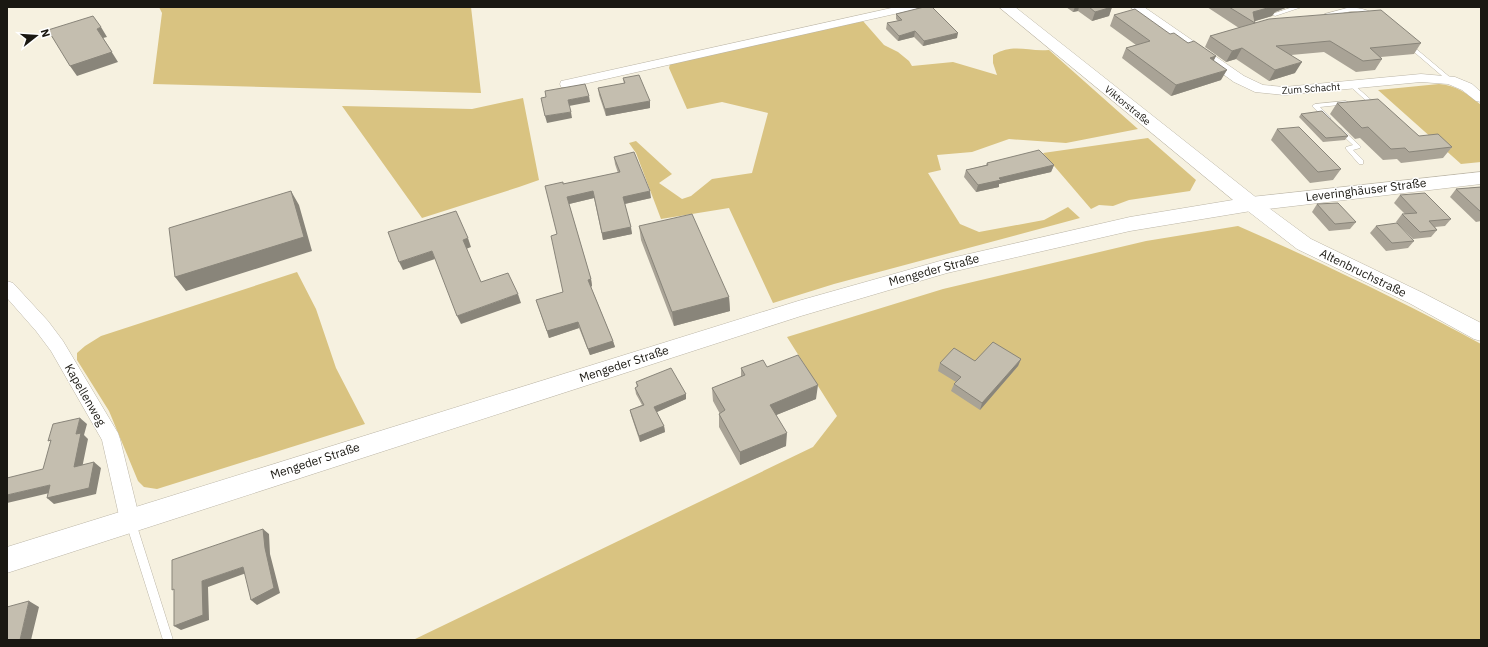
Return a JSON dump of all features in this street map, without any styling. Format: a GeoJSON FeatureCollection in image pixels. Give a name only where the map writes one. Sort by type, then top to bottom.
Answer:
{"type":"FeatureCollection","features":[{"type":"Feature","properties":{"kind":"main road","name":"Viktorstraße"},"geometry":{"type":"LineString","coordinates":[[1006,7],[1250,204]]}},
{"type":"Feature","properties":{"kind":"main road","name":"Leveringhäuser Straße"},"geometry":{"type":"LineString","coordinates":[[1250,204],[1481,178]]}},
{"type":"Feature","properties":{"kind":"main road","name":"Mengeder Straße"},"geometry":{"type":"LineString","coordinates":[[7,560],[798,309],[940,268],[1130,224],[1250,204]]}},
{"type":"Feature","properties":{"kind":"street"},"geometry":{"type":"LineString","coordinates":[[566,84],[912,7]]}},
{"type":"Feature","properties":{"kind":"street","name":"Zum Schacht"},"geometry":{"type":"LineString","coordinates":[[1136,7],[1239,79],[1260,89],[1284,91],[1421,78],[1450,80],[1467,87],[1481,98]]}},
{"type":"Feature","properties":{"kind":"street","name":"Altenbruchstraße"},"geometry":{"type":"LineString","coordinates":[[1250,204],[1304,244],[1416,298],[1481,333]]}},
{"type":"Feature","properties":{"kind":"street","name":"Kapellenweg"},"geometry":{"type":"LineString","coordinates":[[7,287],[42,326],[57,346],[111,439],[130,520]]}},
{"type":"Feature","properties":{"kind":"lane"},"geometry":{"type":"LineString","coordinates":[[1274,14],[1299,7]]}},
{"type":"Feature","properties":{"kind":"lane"},"geometry":{"type":"LineString","coordinates":[[1328,14],[1352,9],[1362,10],[1381,22]]}},
{"type":"Feature","properties":{"kind":"lane"},"geometry":{"type":"LineString","coordinates":[[1405,42],[1450,80]]}},
{"type":"Feature","properties":{"kind":"lane"},"geometry":{"type":"LineString","coordinates":[[1352,85],[1380,111]]}},
{"type":"Feature","properties":{"kind":"lane"},"geometry":{"type":"LineString","coordinates":[[1361,101],[1369,100]]}},
{"type":"Feature","properties":{"kind":"lane"},"geometry":{"type":"LineString","coordinates":[[1331,121],[1315,106],[1354,102]]}},
{"type":"Feature","properties":{"kind":"lane"},"geometry":{"type":"LineString","coordinates":[[1337,126],[1358,147],[1348,148],[1361,162]]}},
{"type":"Feature","properties":{"kind":"lane"},"geometry":{"type":"LineString","coordinates":[[130,520],[168,640]]}},
{"type":"Feature","properties":{"kind":"shaded area"},"geometry":{"type":"Polygon","coordinates":[[[159,7],[471,7],[481,93],[153,84],[162,13],[159,7]]]}},
{"type":"Feature","properties":{"kind":"shaded area"},"geometry":{"type":"Polygon","coordinates":[[[863,21],[884,45],[898,52],[909,61],[912,66],[953,62],[997,75],[993,63],[993,55],[1001,51],[1008,49],[1049,50],[1138,129],[1066,143],[1009,139],[972,152],[937,155],[941,170],[928,173],[960,224],[979,232],[1044,220],[1068,207],[1080,218],[834,284],[773,303],[729,208],[661,219],[636,153],[629,143],[636,141],[672,174],[659,183],[682,199],[691,196],[712,179],[752,173],[768,113],[722,102],[687,109],[669,68],[670,64],[863,21]]]}},
{"type":"Feature","properties":{"kind":"shaded area"},"geometry":{"type":"Polygon","coordinates":[[[1439,84],[1451,86],[1462,91],[1481,105],[1481,162],[1461,164],[1378,90],[1439,84]]]}},
{"type":"Feature","properties":{"kind":"shaded area"},"geometry":{"type":"Polygon","coordinates":[[[523,98],[539,180],[422,218],[342,106],[472,109],[523,98]]]}},
{"type":"Feature","properties":{"kind":"shaded area"},"geometry":{"type":"Polygon","coordinates":[[[1148,138],[1196,180],[1190,191],[1129,200],[1113,206],[1099,205],[1091,209],[1043,153],[1148,138]]]}},
{"type":"Feature","properties":{"kind":"shaded area"},"geometry":{"type":"Polygon","coordinates":[[[1238,226],[1361,282],[1481,344],[1481,640],[413,640],[813,447],[837,416],[787,337],[943,289],[1146,241],[1238,226]]]}},
{"type":"Feature","properties":{"kind":"shaded area"},"geometry":{"type":"Polygon","coordinates":[[[297,272],[316,309],[336,368],[365,424],[157,489],[144,487],[138,481],[109,411],[77,360],[77,353],[101,336],[297,272]]]}},
{"type":"Feature","properties":{"kind":"building"},"geometry":{"type":"Polygon","coordinates":[[[924,7],[932,7],[958,33],[924,41],[915,31],[899,36],[887,23],[902,20],[896,14],[924,7]]]}},
{"type":"Feature","properties":{"kind":"building"},"geometry":{"type":"Polygon","coordinates":[[[1089,7],[1112,7],[1095,12],[1089,7]]]}},
{"type":"Feature","properties":{"kind":"building"},"geometry":{"type":"Polygon","coordinates":[[[1229,7],[1271,7],[1253,12],[1255,23],[1229,7]]]}},
{"type":"Feature","properties":{"kind":"building"},"geometry":{"type":"Polygon","coordinates":[[[1135,9],[1170,34],[1174,33],[1188,43],[1194,41],[1216,56],[1210,58],[1227,70],[1176,85],[1126,48],[1150,41],[1114,15],[1135,9]]]}},
{"type":"Feature","properties":{"kind":"building"},"geometry":{"type":"Polygon","coordinates":[[[1381,10],[1421,43],[1370,48],[1382,59],[1363,61],[1330,41],[1276,46],[1302,62],[1275,70],[1242,48],[1232,51],[1210,36],[1269,19],[1381,10]]]}},
{"type":"Feature","properties":{"kind":"building"},"geometry":{"type":"Polygon","coordinates":[[[93,16],[101,27],[97,29],[112,52],[70,66],[48,30],[93,16]]]}},
{"type":"Feature","properties":{"kind":"building"},"geometry":{"type":"Polygon","coordinates":[[[639,75],[650,101],[605,109],[598,88],[625,83],[623,78],[639,75]]]}},
{"type":"Feature","properties":{"kind":"building"},"geometry":{"type":"Polygon","coordinates":[[[585,84],[589,96],[568,100],[571,112],[545,116],[541,98],[546,97],[545,91],[585,84]]]}},
{"type":"Feature","properties":{"kind":"building"},"geometry":{"type":"Polygon","coordinates":[[[1378,99],[1419,136],[1438,134],[1452,147],[1409,152],[1405,148],[1391,149],[1368,127],[1362,128],[1337,103],[1378,99]]]}},
{"type":"Feature","properties":{"kind":"building"},"geometry":{"type":"Polygon","coordinates":[[[1322,111],[1348,136],[1326,138],[1301,114],[1322,111]]]}},
{"type":"Feature","properties":{"kind":"building"},"geometry":{"type":"Polygon","coordinates":[[[1299,127],[1341,169],[1318,172],[1277,129],[1299,127]]]}},
{"type":"Feature","properties":{"kind":"building"},"geometry":{"type":"Polygon","coordinates":[[[1039,150],[1054,165],[999,178],[1001,180],[978,185],[966,170],[988,165],[987,163],[1039,150]]]}},
{"type":"Feature","properties":{"kind":"building"},"geometry":{"type":"Polygon","coordinates":[[[634,152],[650,191],[623,197],[631,227],[602,233],[593,191],[567,197],[591,279],[588,280],[613,341],[588,349],[578,322],[547,331],[536,300],[563,292],[551,236],[557,234],[545,186],[563,182],[563,184],[620,172],[614,157],[634,152]]]}},
{"type":"Feature","properties":{"kind":"building"},"geometry":{"type":"Polygon","coordinates":[[[1481,187],[1481,212],[1456,189],[1481,187]]]}},
{"type":"Feature","properties":{"kind":"building"},"geometry":{"type":"Polygon","coordinates":[[[291,191],[304,237],[175,277],[169,228],[291,191]]]}},
{"type":"Feature","properties":{"kind":"building"},"geometry":{"type":"Polygon","coordinates":[[[1425,193],[1451,219],[1429,221],[1437,230],[1420,232],[1402,214],[1417,213],[1400,195],[1425,193]]]}},
{"type":"Feature","properties":{"kind":"building"},"geometry":{"type":"Polygon","coordinates":[[[1338,203],[1356,222],[1335,224],[1317,204],[1338,203]]]}},
{"type":"Feature","properties":{"kind":"building"},"geometry":{"type":"Polygon","coordinates":[[[456,211],[468,238],[463,240],[481,282],[508,273],[518,294],[457,316],[432,251],[399,262],[388,232],[456,211]]]}},
{"type":"Feature","properties":{"kind":"building"},"geometry":{"type":"Polygon","coordinates":[[[692,214],[729,297],[672,312],[639,226],[692,214]]]}},
{"type":"Feature","properties":{"kind":"building"},"geometry":{"type":"Polygon","coordinates":[[[1397,223],[1414,241],[1392,243],[1376,226],[1397,223]]]}},
{"type":"Feature","properties":{"kind":"building"},"geometry":{"type":"Polygon","coordinates":[[[993,342],[1021,359],[982,403],[954,384],[961,377],[940,363],[954,348],[975,361],[993,342]]]}},
{"type":"Feature","properties":{"kind":"building"},"geometry":{"type":"Polygon","coordinates":[[[798,355],[818,385],[770,405],[787,433],[740,452],[719,414],[725,410],[712,388],[745,375],[741,368],[763,360],[767,367],[798,355]]]}},
{"type":"Feature","properties":{"kind":"building"},"geometry":{"type":"Polygon","coordinates":[[[671,368],[686,394],[654,407],[664,426],[639,436],[630,410],[644,405],[635,388],[638,386],[636,382],[671,368]]]}},
{"type":"Feature","properties":{"kind":"building"},"geometry":{"type":"Polygon","coordinates":[[[80,418],[76,434],[81,433],[74,467],[94,462],[89,488],[47,498],[50,485],[7,495],[7,478],[43,469],[51,440],[48,441],[53,424],[80,418]]]}},
{"type":"Feature","properties":{"kind":"building"},"geometry":{"type":"Polygon","coordinates":[[[263,529],[265,548],[274,588],[251,600],[243,567],[202,581],[203,615],[174,626],[172,560],[263,529]]]}},
{"type":"Feature","properties":{"kind":"building"},"geometry":{"type":"Polygon","coordinates":[[[29,601],[20,640],[7,640],[7,607],[29,601]]]}}]}
